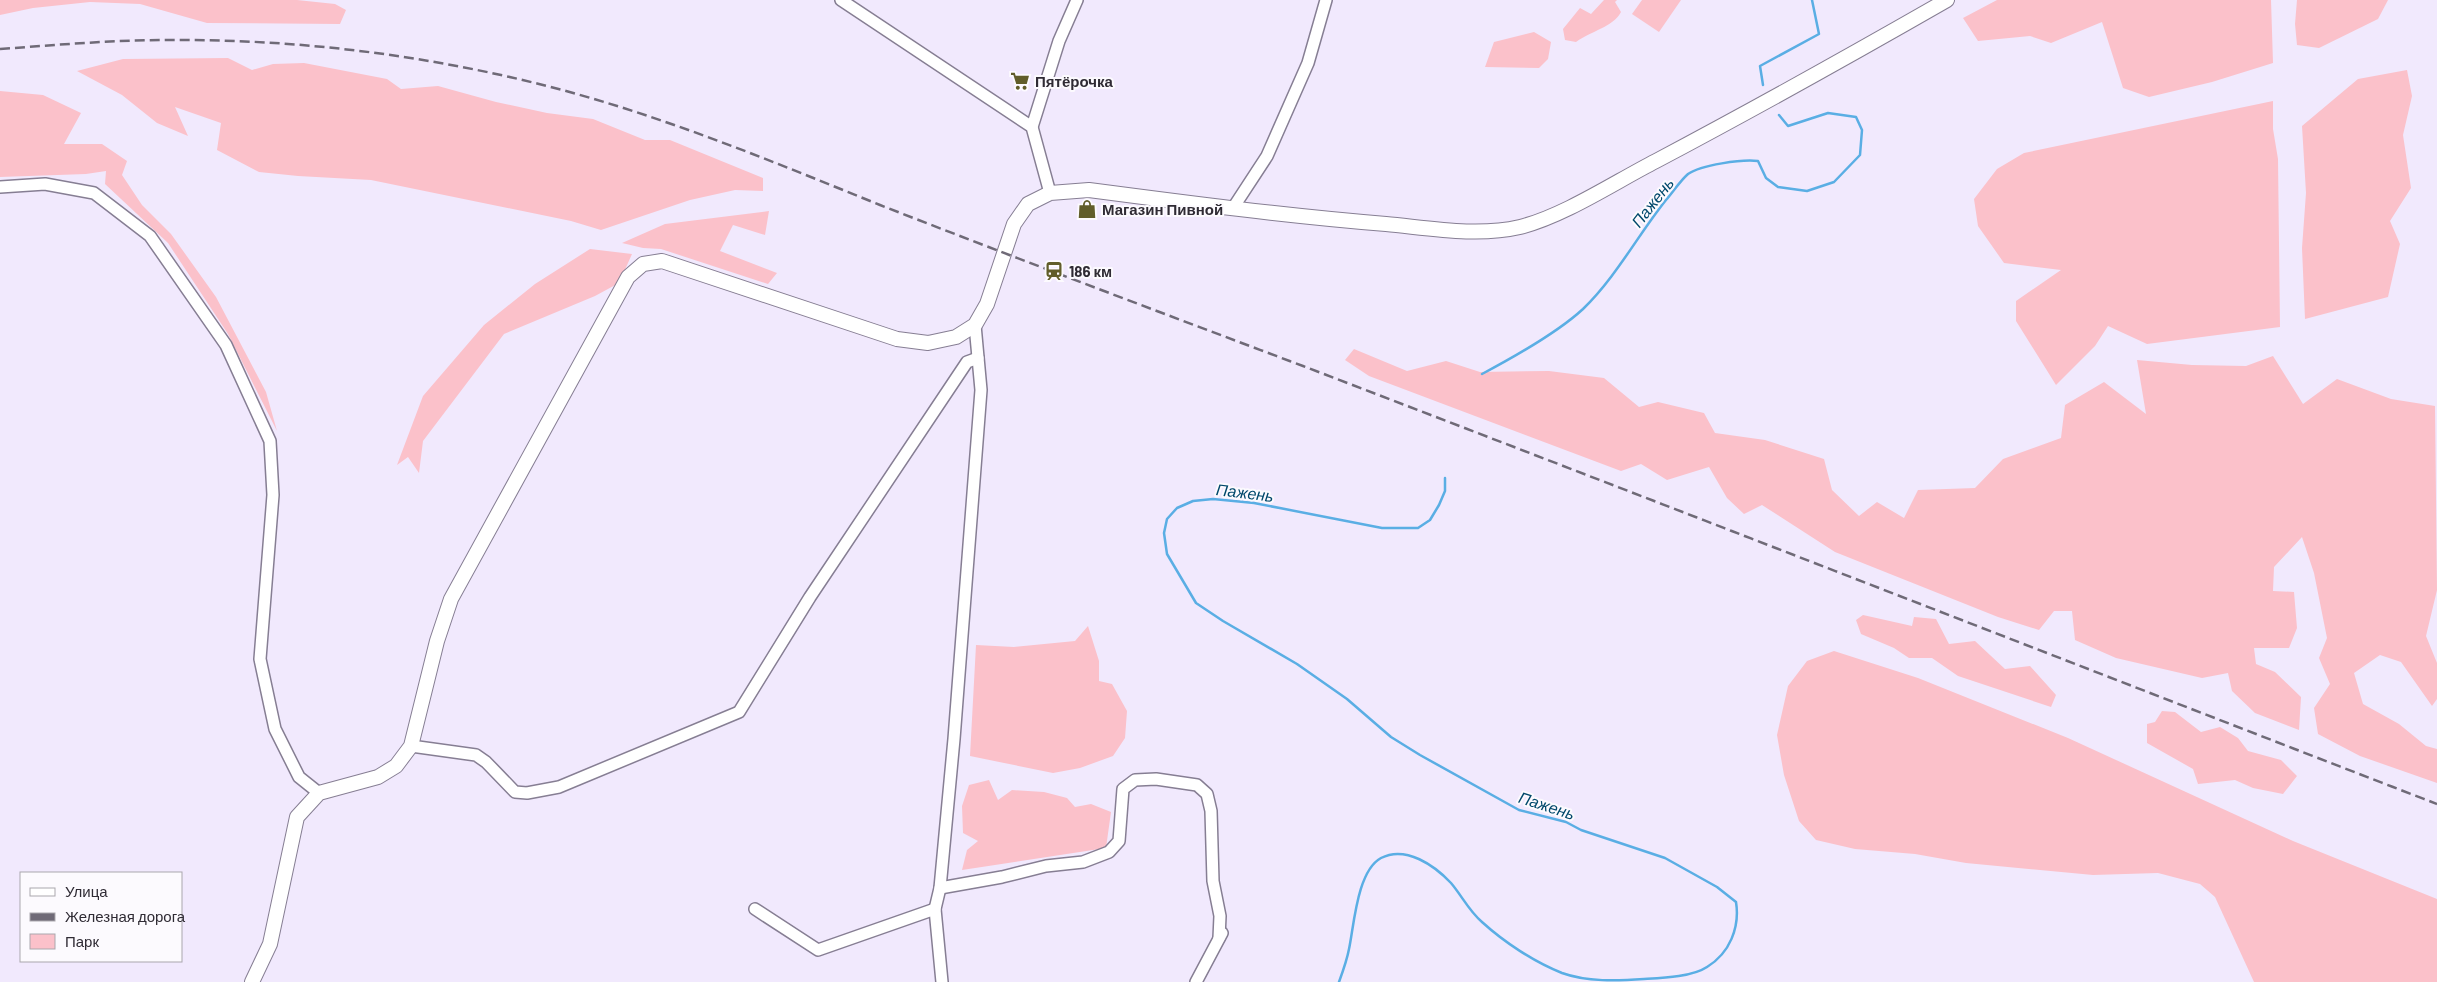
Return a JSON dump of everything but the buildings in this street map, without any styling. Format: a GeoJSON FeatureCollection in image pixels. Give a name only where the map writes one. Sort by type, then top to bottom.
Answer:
{"type":"FeatureCollection","features":[{"type":"Feature","properties":{"kind":"street"},"geometry":{"type":"LineString","coordinates":[[841,0],[1032,128]]}},
{"type":"Feature","properties":{"kind":"street"},"geometry":{"type":"LineString","coordinates":[[1050,193],[1032,128],[1059,41],[1078,0]]}},
{"type":"Feature","properties":{"kind":"street"},"geometry":{"type":"LineString","coordinates":[[1233,208],[1267,156],[1308,63],[1326,0]]}},
{"type":"Feature","properties":{"kind":"street"},"geometry":{"type":"LineString","coordinates":[[252,982],[270,944],[297,817],[319,793],[378,778],[396,766],[411,746],[437,641],[452,599],[628,277],[643,264],[662,261],[897,339],[928,343],[956,337],[975,326],[987,304],[1014,224],[1028,204],[1050,193],[1089,190],[1233,208],[1435,228],[1483,231],[1519,227],[1552,215],[1758,107],[1947,0]]}},
{"type":"Feature","properties":{"kind":"street"},"geometry":{"type":"LineString","coordinates":[[0,187],[45,184],[94,192],[150,236],[226,345],[270,441],[273,496],[260,659],[269,703],[275,729],[299,777],[319,793]]}},
{"type":"Feature","properties":{"kind":"street"},"geometry":{"type":"LineString","coordinates":[[942,982],[935,909],[940,888],[954,739],[981,390],[975,326]]}},
{"type":"Feature","properties":{"kind":"street"},"geometry":{"type":"LineString","coordinates":[[411,746],[476,755],[486,762],[515,792],[527,793],[559,786],[739,712],[810,597],[967,362],[978,358]]}},
{"type":"Feature","properties":{"kind":"street"},"geometry":{"type":"LineString","coordinates":[[940,888],[1002,877],[1046,866],[1083,862],[1109,852],[1119,841],[1123,789],[1135,780],[1180,781],[1196,785],[1207,794],[1211,811],[1213,881],[1220,916],[1219,938]]}},
{"type":"Feature","properties":{"kind":"street"},"geometry":{"type":"LineString","coordinates":[[755,909],[818,950],[935,909]]}},
{"type":"Feature","properties":{"kind":"street"},"geometry":{"type":"LineString","coordinates":[[1196,982],[1228,921]]}},
{"type":"Feature","properties":{"kind":"green space"},"geometry":{"type":"Polygon","coordinates":[[[0,0],[297,0],[335,4],[346,10],[340,24],[207,23],[140,4],[90,2],[33,8],[0,15],[0,0]]]}},
{"type":"Feature","properties":{"kind":"green space"},"geometry":{"type":"Polygon","coordinates":[[[1604,0],[1617,0],[1615,2],[1621,12],[1617,17],[1607,25],[1576,42],[1565,40],[1563,29],[1580,8],[1591,14],[1604,0]]]}},
{"type":"Feature","properties":{"kind":"green space"},"geometry":{"type":"Polygon","coordinates":[[[1642,0],[1681,0],[1659,32],[1632,14],[1642,0]]]}},
{"type":"Feature","properties":{"kind":"green space"},"geometry":{"type":"Polygon","coordinates":[[[1997,0],[2271,0],[2273,63],[2212,82],[2149,97],[2123,88],[2102,22],[2051,43],[2030,36],[1978,41],[1963,18],[1997,0]]]}},
{"type":"Feature","properties":{"kind":"green space"},"geometry":{"type":"Polygon","coordinates":[[[2297,0],[2388,0],[2378,19],[2319,48],[2297,45],[2295,24],[2297,0]]]}},
{"type":"Feature","properties":{"kind":"green space"},"geometry":{"type":"Polygon","coordinates":[[[1534,32],[1551,42],[1548,59],[1539,68],[1485,67],[1494,42],[1534,32]]]}},
{"type":"Feature","properties":{"kind":"green space"},"geometry":{"type":"Polygon","coordinates":[[[228,58],[252,70],[273,64],[304,63],[387,79],[401,89],[438,86],[496,102],[547,113],[593,119],[645,140],[670,140],[763,178],[763,191],[735,190],[690,200],[601,230],[571,221],[371,180],[259,172],[217,150],[221,123],[175,107],[188,136],[157,123],[122,95],[77,71],[123,59],[228,58]]]}},
{"type":"Feature","properties":{"kind":"green space"},"geometry":{"type":"Polygon","coordinates":[[[2407,70],[2412,96],[2403,135],[2411,188],[2390,221],[2400,244],[2388,297],[2305,319],[2302,248],[2306,193],[2302,126],[2358,79],[2407,70]]]}},
{"type":"Feature","properties":{"kind":"green space"},"geometry":{"type":"Polygon","coordinates":[[[0,91],[43,95],[81,113],[64,144],[102,144],[127,161],[122,175],[142,205],[171,234],[216,297],[266,392],[277,431],[228,334],[168,243],[105,184],[106,171],[86,174],[0,177],[0,91]]]}},
{"type":"Feature","properties":{"kind":"green space"},"geometry":{"type":"Polygon","coordinates":[[[2273,101],[2273,129],[2278,159],[2280,327],[2147,344],[2108,326],[2095,346],[2056,385],[2016,321],[2016,301],[2061,270],[2004,263],[1978,226],[1974,199],[1997,169],[2024,153],[2273,101]]]}},
{"type":"Feature","properties":{"kind":"green space"},"geometry":{"type":"Polygon","coordinates":[[[769,211],[765,235],[733,225],[720,251],[777,273],[768,284],[661,249],[643,248],[622,243],[665,224],[769,211]]]}},
{"type":"Feature","properties":{"kind":"green space"},"geometry":{"type":"Polygon","coordinates":[[[590,249],[632,254],[619,283],[595,296],[504,334],[423,441],[419,473],[408,457],[397,465],[423,396],[484,325],[535,284],[590,249]]]}},
{"type":"Feature","properties":{"kind":"green space"},"geometry":{"type":"Polygon","coordinates":[[[1354,349],[1407,371],[1446,361],[1480,372],[1549,371],[1604,378],[1639,407],[1658,402],[1704,413],[1715,433],[1765,440],[1824,459],[1832,490],[1859,516],[1877,502],[1904,518],[1918,490],[1975,488],[2003,459],[2061,438],[2065,405],[2104,382],[2146,414],[2137,360],[2192,365],[2246,366],[2273,356],[2303,404],[2337,379],[2391,399],[2435,406],[2437,590],[2426,636],[2437,663],[2437,699],[2432,706],[2401,662],[2380,655],[2354,673],[2363,704],[2399,724],[2426,746],[2437,749],[2437,783],[2360,756],[2318,734],[2314,708],[2330,684],[2319,658],[2327,638],[2314,573],[2302,537],[2274,567],[2273,591],[2294,592],[2297,628],[2289,648],[2254,648],[2256,664],[2275,672],[2301,697],[2299,730],[2255,713],[2232,691],[2228,673],[2202,678],[2116,658],[2075,640],[2072,611],[2054,611],[2039,630],[1998,617],[1835,552],[1762,505],[1744,514],[1727,498],[1709,467],[1667,480],[1641,464],[1621,471],[1369,376],[1345,360],[1354,349]]]}},
{"type":"Feature","properties":{"kind":"green space"},"geometry":{"type":"Polygon","coordinates":[[[1863,615],[1912,626],[1914,617],[1936,619],[1949,644],[1975,641],[2005,669],[2030,666],[2056,695],[2051,707],[1958,676],[1932,658],[1909,658],[1894,648],[1861,634],[1856,620],[1863,615]]]}},
{"type":"Feature","properties":{"kind":"green space"},"geometry":{"type":"Polygon","coordinates":[[[1088,626],[1099,661],[1099,681],[1112,684],[1127,711],[1125,738],[1113,756],[1080,768],[1053,773],[970,756],[976,645],[1014,647],[1075,641],[1088,626]]]}},
{"type":"Feature","properties":{"kind":"green space"},"geometry":{"type":"Polygon","coordinates":[[[1834,651],[1918,678],[2068,738],[2293,841],[2437,899],[2437,982],[2254,982],[2215,897],[2200,884],[2158,873],[2093,875],[1966,863],[1915,854],[1855,849],[1816,840],[1799,821],[1784,775],[1777,735],[1788,686],[1807,661],[1834,651]]]}},
{"type":"Feature","properties":{"kind":"green space"},"geometry":{"type":"Polygon","coordinates":[[[2162,711],[2175,712],[2201,732],[2220,727],[2238,738],[2248,751],[2281,760],[2297,776],[2283,794],[2253,788],[2235,780],[2198,784],[2193,769],[2147,743],[2147,724],[2155,722],[2162,711]]]}},
{"type":"Feature","properties":{"kind":"green space"},"geometry":{"type":"Polygon","coordinates":[[[989,780],[998,800],[1012,790],[1044,792],[1067,798],[1075,807],[1091,804],[1111,812],[1106,848],[962,870],[967,850],[978,841],[963,833],[962,806],[969,785],[989,780]]]}},
{"type":"Feature","properties":{"kind":"waterway","name":"Пажень"},"geometry":{"type":"LineString","coordinates":[[1763,85],[1760,66],[1819,34],[1812,0]]}},
{"type":"Feature","properties":{"kind":"waterway","name":"Пажень"},"geometry":{"type":"LineString","coordinates":[[1482,374],[1548,336],[1583,309],[1606,283],[1656,213],[1688,174],[1722,163],[1758,161],[1766,178],[1778,187],[1807,191],[1834,182],[1860,155],[1862,130],[1856,117],[1828,113],[1788,126],[1779,115]]}},
{"type":"Feature","properties":{"kind":"waterway","name":"Пажень"},"geometry":{"type":"LineString","coordinates":[[1339,982],[1345,966],[1362,886],[1373,865],[1381,858],[1391,855],[1410,856],[1437,870],[1451,883],[1477,918],[1500,937],[1541,963],[1572,976],[1602,980],[1623,980],[1693,973],[1707,967],[1722,954],[1732,939],[1735,930],[1736,902],[1717,887],[1665,858],[1581,830],[1566,822],[1519,810],[1391,737],[1347,699],[1297,664],[1196,603],[1167,554],[1164,533],[1167,519],[1177,508],[1193,501],[1213,499],[1254,503],[1382,528],[1418,528],[1430,520],[1439,505],[1445,491],[1445,478]]}},
{"type":"Feature","properties":{"kind":"railway"},"geometry":{"type":"LineString","coordinates":[[0,49],[147,40],[215,40],[355,50],[494,73],[626,109],[712,138],[933,226],[1445,420],[2437,804]]}},
{"type":"Feature","properties":{"kind":"place","name":"Пятёрочка"},"geometry":{"type":"Point","coordinates":[1020,81]}},
{"type":"Feature","properties":{"kind":"place","name":"Магазин Пивной"},"geometry":{"type":"Point","coordinates":[1087,209]}},
{"type":"Feature","properties":{"kind":"place","name":"186 км"},"geometry":{"type":"Point","coordinates":[1054,271]}}]}
